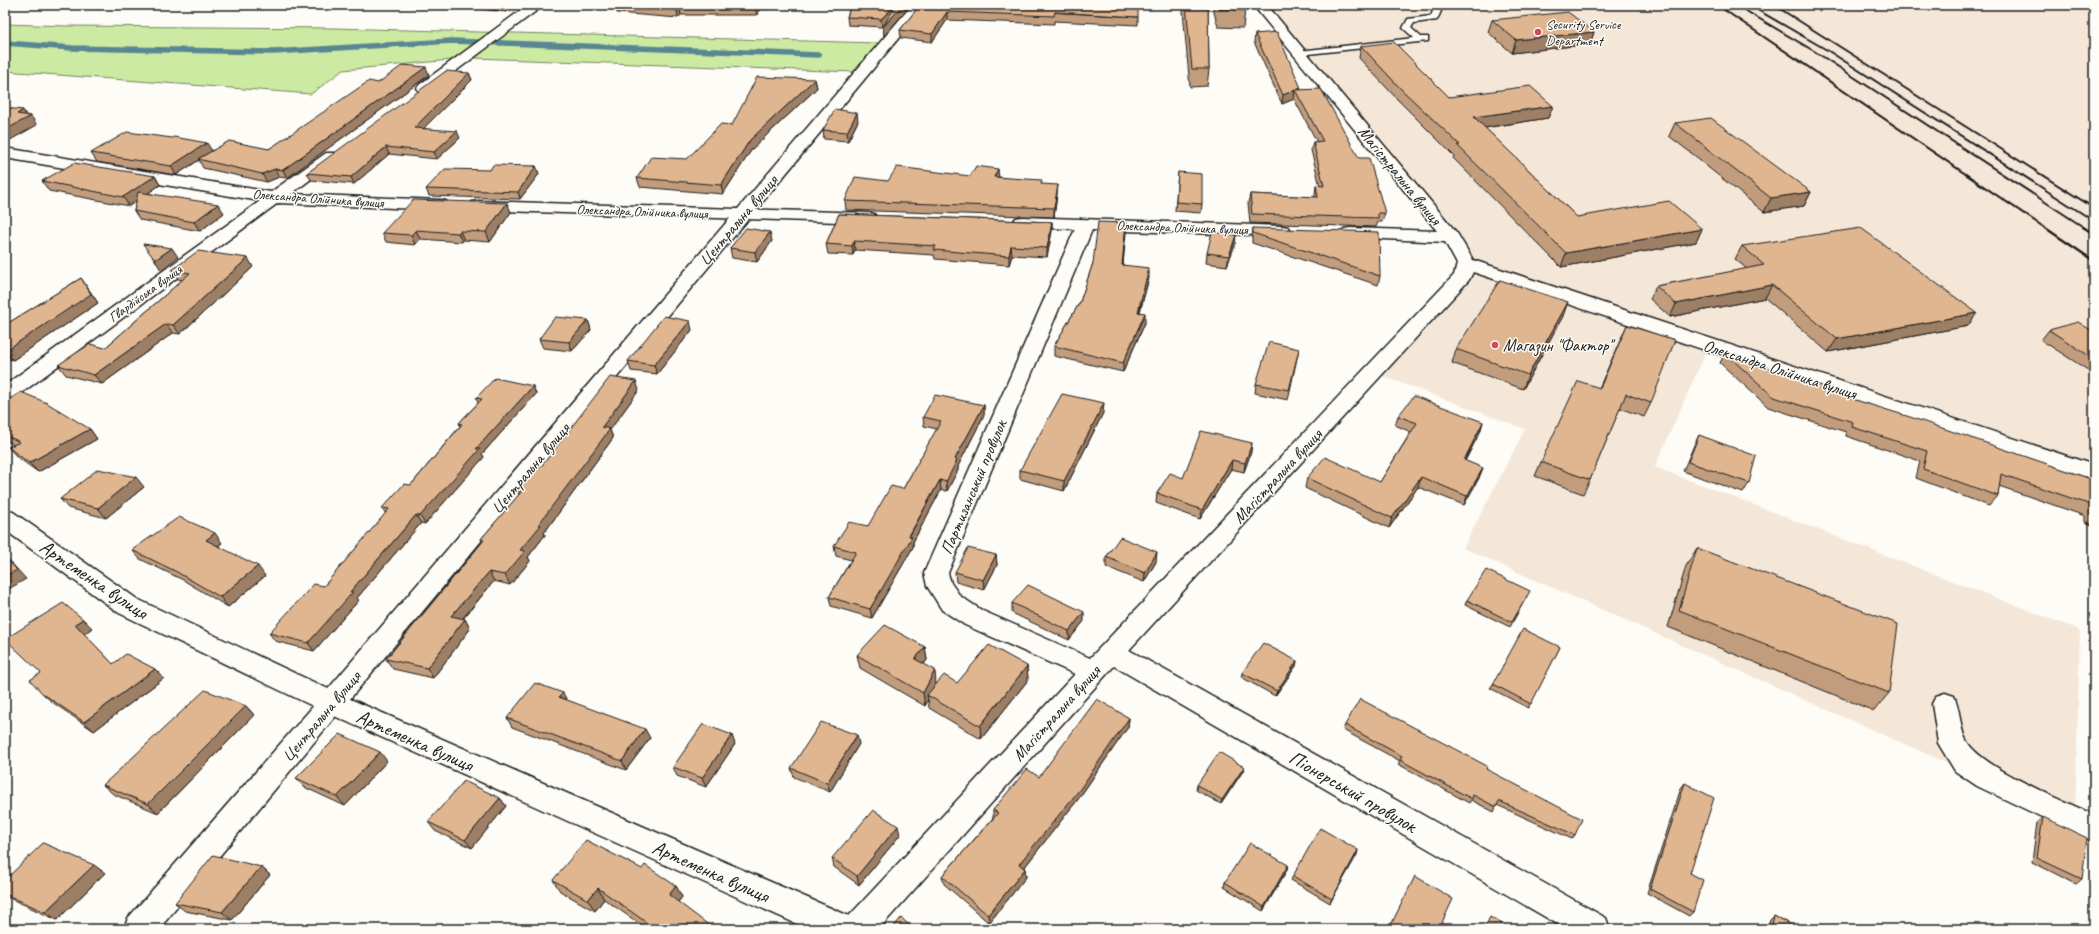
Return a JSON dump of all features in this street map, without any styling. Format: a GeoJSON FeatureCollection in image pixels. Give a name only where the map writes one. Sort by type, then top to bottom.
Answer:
{"type":"FeatureCollection","features":[{"type":"Feature","properties":{"kind":"street"},"geometry":{"type":"LineString","coordinates":[[409,99],[537,5]]}},
{"type":"Feature","properties":{"kind":"street","name":"Центральна вулиця"},"geometry":{"type":"LineString","coordinates":[[139,929],[332,703],[919,5]]}},
{"type":"Feature","properties":{"kind":"street"},"geometry":{"type":"LineString","coordinates":[[1245,5],[1260,5]]}},
{"type":"Feature","properties":{"kind":"street","name":"Магістральна вулиця"},"geometry":{"type":"LineString","coordinates":[[858,929],[1102,662],[1374,373],[1463,276],[1466,264],[1451,237],[1260,5]]}},
{"type":"Feature","properties":{"kind":"street","name":"Гвардійська вулиця"},"geometry":{"type":"LineString","coordinates":[[5,395],[346,146]]}},
{"type":"Feature","properties":{"kind":"street","name":"Олександра Олійника вулиця"},"geometry":{"type":"LineString","coordinates":[[5,154],[276,198],[886,218]]}},
{"type":"Feature","properties":{"kind":"street","name":"Олександра Олійника вулиця"},"geometry":{"type":"LineString","coordinates":[[1006,222],[1300,231]]}},
{"type":"Feature","properties":{"kind":"street","name":"Партизанський провулок"},"geometry":{"type":"LineString","coordinates":[[1086,224],[936,573],[939,586],[951,603],[974,618],[1102,662]]}},
{"type":"Feature","properties":{"kind":"street"},"geometry":{"type":"LineString","coordinates":[[1332,232],[1451,237]]}},
{"type":"Feature","properties":{"kind":"street","name":"Олександра Олійника вулиця"},"geometry":{"type":"LineString","coordinates":[[1466,264],[2094,473]]}},
{"type":"Feature","properties":{"kind":"street","name":"Артеменка вулиця"},"geometry":{"type":"LineString","coordinates":[[5,518],[128,606],[332,703],[843,929]]}},
{"type":"Feature","properties":{"kind":"street","name":"Піонерський провулок"},"geometry":{"type":"LineString","coordinates":[[1102,662],[1595,929]]}},
{"type":"Feature","properties":{"kind":"street"},"geometry":{"type":"LineString","coordinates":[[1945,704],[1952,743],[1965,762],[1987,777],[2094,829]]}},
{"type":"Feature","properties":{"kind":"lane"},"geometry":{"type":"LineString","coordinates":[[1299,53],[1422,39],[1407,28],[1411,20],[1434,18],[1437,11],[1431,5]]}},
{"type":"Feature","properties":{"kind":"shaded area"},"geometry":{"type":"Polygon","coordinates":[[[1260,5],[2094,5],[2094,473],[1709,345],[1655,467],[2080,630],[2075,820],[1463,548],[1525,429],[1374,373],[1466,264],[1260,5]]]}},
{"type":"Feature","properties":{"kind":"green space"},"geometry":{"type":"Polygon","coordinates":[[[5,24],[68,26],[333,28],[879,43],[854,72],[473,58],[343,70],[311,94],[5,71],[5,24]]]}},
{"type":"Feature","properties":{"kind":"building"},"geometry":{"type":"Polygon","coordinates":[[[615,5],[756,5],[755,7],[679,6],[677,10],[615,5]]]}},
{"type":"Feature","properties":{"kind":"building"},"geometry":{"type":"Polygon","coordinates":[[[851,5],[896,5],[881,19],[847,17],[851,5]]]}},
{"type":"Feature","properties":{"kind":"building"},"geometry":{"type":"Polygon","coordinates":[[[896,5],[903,5],[883,27],[896,5]]]}},
{"type":"Feature","properties":{"kind":"building"},"geometry":{"type":"Polygon","coordinates":[[[920,5],[1138,5],[1138,17],[1055,12],[1054,16],[947,12],[932,34],[900,30],[920,5]]]}},
{"type":"Feature","properties":{"kind":"building"},"geometry":{"type":"Polygon","coordinates":[[[1186,5],[1208,5],[1209,69],[1192,69],[1186,5]]]}},
{"type":"Feature","properties":{"kind":"building"},"geometry":{"type":"Polygon","coordinates":[[[1219,5],[1244,5],[1245,10],[1220,9],[1219,5]]]}},
{"type":"Feature","properties":{"kind":"building"},"geometry":{"type":"Polygon","coordinates":[[[1568,12],[1594,32],[1516,40],[1492,20],[1568,12]]]}},
{"type":"Feature","properties":{"kind":"building"},"geometry":{"type":"Polygon","coordinates":[[[1277,32],[1301,88],[1296,90],[1321,89],[1359,158],[1369,158],[1385,213],[1378,213],[1378,218],[1252,214],[1250,194],[1318,197],[1316,185],[1324,186],[1313,142],[1323,141],[1295,90],[1283,95],[1255,34],[1277,32]]]}},
{"type":"Feature","properties":{"kind":"building"},"geometry":{"type":"Polygon","coordinates":[[[1394,42],[1449,97],[1530,86],[1553,106],[1474,117],[1577,217],[1669,201],[1702,229],[1566,253],[1457,145],[1460,145],[1401,89],[1361,46],[1394,42]]]}},
{"type":"Feature","properties":{"kind":"building"},"geometry":{"type":"Polygon","coordinates":[[[403,65],[426,67],[283,170],[275,169],[262,174],[198,159],[229,141],[269,149],[369,81],[378,83],[403,65]]]}},
{"type":"Feature","properties":{"kind":"building"},"geometry":{"type":"Polygon","coordinates":[[[446,71],[469,73],[414,128],[457,131],[434,152],[386,147],[351,177],[307,173],[446,71]]]}},
{"type":"Feature","properties":{"kind":"building"},"geometry":{"type":"Polygon","coordinates":[[[757,77],[815,79],[750,140],[721,185],[637,178],[651,157],[687,159],[721,124],[732,125],[757,77]]]}},
{"type":"Feature","properties":{"kind":"building"},"geometry":{"type":"Polygon","coordinates":[[[5,108],[23,110],[17,114],[31,116],[5,130],[5,108]]]}},
{"type":"Feature","properties":{"kind":"building"},"geometry":{"type":"Polygon","coordinates":[[[835,109],[857,113],[847,132],[823,130],[835,109]]]}},
{"type":"Feature","properties":{"kind":"building"},"geometry":{"type":"Polygon","coordinates":[[[1711,118],[1811,192],[1771,198],[1675,123],[1711,118]]]}},
{"type":"Feature","properties":{"kind":"building"},"geometry":{"type":"Polygon","coordinates":[[[127,132],[172,138],[174,137],[207,143],[171,166],[91,153],[127,132]]]}},
{"type":"Feature","properties":{"kind":"building"},"geometry":{"type":"Polygon","coordinates":[[[74,163],[155,176],[123,197],[42,181],[74,163]]]}},
{"type":"Feature","properties":{"kind":"building"},"geometry":{"type":"Polygon","coordinates":[[[493,165],[536,166],[518,192],[426,189],[445,169],[490,170],[493,165]]]}},
{"type":"Feature","properties":{"kind":"building"},"geometry":{"type":"Polygon","coordinates":[[[976,166],[998,169],[994,177],[1042,180],[1041,184],[1058,185],[1054,208],[845,201],[855,177],[888,181],[897,167],[970,176],[976,166]]]}},
{"type":"Feature","properties":{"kind":"building"},"geometry":{"type":"Polygon","coordinates":[[[1178,172],[1202,174],[1202,204],[1176,202],[1178,172]]]}},
{"type":"Feature","properties":{"kind":"building"},"geometry":{"type":"Polygon","coordinates":[[[138,192],[218,204],[194,222],[134,211],[138,192]]]}},
{"type":"Feature","properties":{"kind":"building"},"geometry":{"type":"Polygon","coordinates":[[[413,200],[507,203],[486,232],[460,231],[458,233],[416,230],[411,235],[382,233],[413,200]]]}},
{"type":"Feature","properties":{"kind":"building"},"geometry":{"type":"Polygon","coordinates":[[[839,214],[1052,222],[1047,248],[1011,246],[1009,256],[934,250],[936,246],[854,241],[852,246],[826,244],[839,214]]]}},
{"type":"Feature","properties":{"kind":"building"},"geometry":{"type":"Polygon","coordinates":[[[1098,222],[1126,223],[1122,265],[1149,268],[1138,312],[1145,313],[1123,363],[1054,346],[1080,302],[1093,263],[1098,222]]]}},
{"type":"Feature","properties":{"kind":"building"},"geometry":{"type":"Polygon","coordinates":[[[746,228],[770,232],[755,252],[730,248],[746,228]]]}},
{"type":"Feature","properties":{"kind":"building"},"geometry":{"type":"Polygon","coordinates":[[[1253,228],[1379,232],[1380,276],[1253,233],[1253,228]]]}},
{"type":"Feature","properties":{"kind":"building"},"geometry":{"type":"Polygon","coordinates":[[[1861,228],[1977,313],[1837,339],[1772,285],[1676,304],[1656,286],[1764,265],[1742,246],[1861,228]]]}},
{"type":"Feature","properties":{"kind":"building"},"geometry":{"type":"Polygon","coordinates":[[[1212,232],[1236,235],[1229,256],[1207,253],[1212,232]]]}},
{"type":"Feature","properties":{"kind":"building"},"geometry":{"type":"Polygon","coordinates":[[[143,244],[172,248],[155,260],[143,244]]]}},
{"type":"Feature","properties":{"kind":"building"},"geometry":{"type":"Polygon","coordinates":[[[198,251],[248,258],[173,325],[166,324],[94,375],[58,365],[90,344],[105,348],[190,273],[172,270],[198,251]]]}},
{"type":"Feature","properties":{"kind":"building"},"geometry":{"type":"Polygon","coordinates":[[[81,278],[91,294],[5,351],[5,325],[81,278]]]}},
{"type":"Feature","properties":{"kind":"building"},"geometry":{"type":"Polygon","coordinates":[[[1500,280],[1568,302],[1528,375],[1456,349],[1500,280]]]}},
{"type":"Feature","properties":{"kind":"building"},"geometry":{"type":"Polygon","coordinates":[[[664,316],[690,321],[654,365],[628,361],[664,316]]]}},
{"type":"Feature","properties":{"kind":"building"},"geometry":{"type":"Polygon","coordinates":[[[555,317],[588,320],[569,342],[539,339],[555,317]]]}},
{"type":"Feature","properties":{"kind":"building"},"geometry":{"type":"Polygon","coordinates":[[[2078,322],[2094,332],[2094,359],[2049,330],[2078,322]]]}},
{"type":"Feature","properties":{"kind":"building"},"geometry":{"type":"Polygon","coordinates":[[[1627,325],[1675,340],[1651,403],[1626,394],[1590,480],[1541,462],[1578,381],[1600,388],[1627,325]]]}},
{"type":"Feature","properties":{"kind":"building"},"geometry":{"type":"Polygon","coordinates":[[[1269,342],[1299,349],[1289,390],[1256,384],[1269,342]]]}},
{"type":"Feature","properties":{"kind":"building"},"geometry":{"type":"Polygon","coordinates":[[[1725,353],[1834,390],[1833,393],[1910,417],[2094,480],[2094,506],[2001,474],[1998,496],[1923,469],[1927,451],[1852,427],[1853,422],[1774,397],[1725,353]]]}},
{"type":"Feature","properties":{"kind":"building"},"geometry":{"type":"Polygon","coordinates":[[[610,377],[636,381],[602,427],[610,429],[538,525],[541,525],[520,550],[525,551],[505,575],[489,572],[451,616],[465,619],[427,668],[386,659],[484,540],[481,539],[521,492],[517,491],[535,467],[540,468],[610,377]]]}},
{"type":"Feature","properties":{"kind":"building"},"geometry":{"type":"Polygon","coordinates":[[[495,378],[533,386],[476,449],[480,449],[420,516],[416,515],[350,592],[353,592],[308,643],[269,633],[314,584],[324,586],[389,509],[382,508],[404,484],[411,485],[462,424],[459,423],[482,399],[476,398],[495,378]]]}},
{"type":"Feature","properties":{"kind":"building"},"geometry":{"type":"Polygon","coordinates":[[[21,392],[47,403],[90,429],[29,463],[8,447],[20,442],[5,435],[5,402],[21,392]]]}},
{"type":"Feature","properties":{"kind":"building"},"geometry":{"type":"Polygon","coordinates":[[[1062,394],[1104,403],[1064,481],[1020,470],[1062,394]]]}},
{"type":"Feature","properties":{"kind":"building"},"geometry":{"type":"Polygon","coordinates":[[[935,395],[984,405],[955,459],[957,460],[946,482],[940,480],[909,536],[912,537],[870,609],[829,597],[856,552],[834,546],[849,522],[868,526],[891,486],[903,489],[941,421],[923,417],[935,395]]]}},
{"type":"Feature","properties":{"kind":"building"},"geometry":{"type":"Polygon","coordinates":[[[1414,396],[1483,422],[1464,460],[1483,468],[1467,496],[1421,477],[1392,518],[1307,478],[1325,457],[1380,482],[1417,423],[1398,416],[1414,396]]]}},
{"type":"Feature","properties":{"kind":"building"},"geometry":{"type":"Polygon","coordinates":[[[1201,431],[1252,443],[1245,463],[1232,460],[1202,510],[1157,493],[1170,473],[1183,478],[1201,431]]]}},
{"type":"Feature","properties":{"kind":"building"},"geometry":{"type":"Polygon","coordinates":[[[1699,435],[1756,456],[1749,483],[1688,462],[1699,435]]]}},
{"type":"Feature","properties":{"kind":"building"},"geometry":{"type":"Polygon","coordinates":[[[98,469],[136,477],[98,508],[60,499],[98,469]]]}},
{"type":"Feature","properties":{"kind":"building"},"geometry":{"type":"Polygon","coordinates":[[[179,517],[215,533],[206,540],[258,566],[220,597],[175,571],[132,550],[179,517]]]}},
{"type":"Feature","properties":{"kind":"building"},"geometry":{"type":"Polygon","coordinates":[[[1120,537],[1157,552],[1145,573],[1106,557],[1120,537]]]}},
{"type":"Feature","properties":{"kind":"building"},"geometry":{"type":"Polygon","coordinates":[[[968,548],[996,555],[983,580],[955,572],[968,548]]]}},
{"type":"Feature","properties":{"kind":"building"},"geometry":{"type":"Polygon","coordinates":[[[1697,548],[1898,624],[1889,693],[1679,610],[1697,548]]]}},
{"type":"Feature","properties":{"kind":"building"},"geometry":{"type":"Polygon","coordinates":[[[5,557],[17,570],[5,576],[5,557]]]}},
{"type":"Feature","properties":{"kind":"building"},"geometry":{"type":"Polygon","coordinates":[[[1486,570],[1530,591],[1512,622],[1467,600],[1486,570]]]}},
{"type":"Feature","properties":{"kind":"building"},"geometry":{"type":"Polygon","coordinates":[[[1028,585],[1084,612],[1069,631],[1012,603],[1028,585]]]}},
{"type":"Feature","properties":{"kind":"building"},"geometry":{"type":"Polygon","coordinates":[[[63,603],[83,619],[75,624],[113,664],[126,654],[155,669],[84,722],[42,693],[30,680],[41,673],[5,639],[63,603]]]}},
{"type":"Feature","properties":{"kind":"building"},"geometry":{"type":"Polygon","coordinates":[[[885,625],[925,647],[915,659],[935,670],[923,693],[857,655],[885,625]]]}},
{"type":"Feature","properties":{"kind":"building"},"geometry":{"type":"Polygon","coordinates":[[[1523,629],[1560,647],[1531,704],[1493,684],[1523,629]]]}},
{"type":"Feature","properties":{"kind":"building"},"geometry":{"type":"Polygon","coordinates":[[[1263,643],[1297,661],[1277,691],[1242,673],[1263,643]]]}},
{"type":"Feature","properties":{"kind":"building"},"geometry":{"type":"Polygon","coordinates":[[[989,645],[1027,666],[980,726],[927,695],[944,675],[957,683],[989,645]]]}},
{"type":"Feature","properties":{"kind":"building"},"geometry":{"type":"Polygon","coordinates":[[[535,683],[563,693],[559,697],[645,729],[622,761],[507,718],[535,683]]]}},
{"type":"Feature","properties":{"kind":"building"},"geometry":{"type":"Polygon","coordinates":[[[205,690],[246,706],[148,804],[103,785],[205,690]]]}},
{"type":"Feature","properties":{"kind":"building"},"geometry":{"type":"Polygon","coordinates":[[[1097,699],[1129,718],[1080,789],[1019,864],[1025,869],[988,915],[942,876],[998,813],[993,810],[1027,769],[1039,777],[1097,699]]]}},
{"type":"Feature","properties":{"kind":"building"},"geometry":{"type":"Polygon","coordinates":[[[1360,699],[1487,766],[1486,769],[1582,819],[1575,835],[1499,801],[1496,807],[1473,795],[1472,799],[1400,760],[1402,756],[1345,725],[1360,699]]]}},
{"type":"Feature","properties":{"kind":"building"},"geometry":{"type":"Polygon","coordinates":[[[821,722],[857,735],[827,783],[791,768],[821,722]]]}},
{"type":"Feature","properties":{"kind":"building"},"geometry":{"type":"Polygon","coordinates":[[[703,724],[732,735],[702,778],[673,767],[703,724]]]}},
{"type":"Feature","properties":{"kind":"building"},"geometry":{"type":"Polygon","coordinates":[[[340,734],[380,752],[337,797],[296,778],[340,734]]]}},
{"type":"Feature","properties":{"kind":"building"},"geometry":{"type":"Polygon","coordinates":[[[1219,752],[1244,767],[1222,800],[1197,785],[1219,752]]]}},
{"type":"Feature","properties":{"kind":"building"},"geometry":{"type":"Polygon","coordinates":[[[464,781],[500,798],[465,840],[428,822],[464,781]]]}},
{"type":"Feature","properties":{"kind":"building"},"geometry":{"type":"Polygon","coordinates":[[[1685,783],[1714,798],[1690,873],[1703,880],[1693,912],[1650,889],[1685,783]]]}},
{"type":"Feature","properties":{"kind":"building"},"geometry":{"type":"Polygon","coordinates":[[[873,810],[898,826],[857,876],[832,858],[873,810]]]}},
{"type":"Feature","properties":{"kind":"building"},"geometry":{"type":"Polygon","coordinates":[[[2043,817],[2087,838],[2082,879],[2037,858],[2043,817]]]}},
{"type":"Feature","properties":{"kind":"building"},"geometry":{"type":"Polygon","coordinates":[[[1320,828],[1358,850],[1332,899],[1293,876],[1320,828]]]}},
{"type":"Feature","properties":{"kind":"building"},"geometry":{"type":"Polygon","coordinates":[[[586,840],[642,869],[645,865],[676,886],[669,895],[714,929],[647,929],[650,925],[598,888],[588,900],[553,880],[586,840]]]}},
{"type":"Feature","properties":{"kind":"building"},"geometry":{"type":"Polygon","coordinates":[[[43,843],[94,865],[45,912],[5,894],[5,880],[43,843]]]}},
{"type":"Feature","properties":{"kind":"building"},"geometry":{"type":"Polygon","coordinates":[[[1250,843],[1288,865],[1264,907],[1225,882],[1250,843]]]}},
{"type":"Feature","properties":{"kind":"building"},"geometry":{"type":"Polygon","coordinates":[[[213,855],[261,867],[222,912],[175,903],[213,855]]]}},
{"type":"Feature","properties":{"kind":"building"},"geometry":{"type":"Polygon","coordinates":[[[1415,876],[1453,899],[1439,929],[1389,929],[1415,876]]]}},
{"type":"Feature","properties":{"kind":"building"},"geometry":{"type":"Polygon","coordinates":[[[1774,916],[1799,929],[1771,929],[1774,916]]]}},
{"type":"Feature","properties":{"kind":"building"},"geometry":{"type":"Polygon","coordinates":[[[1490,917],[1511,929],[1484,929],[1490,917]]]}},
{"type":"Feature","properties":{"kind":"building"},"geometry":{"type":"Polygon","coordinates":[[[901,918],[914,929],[892,929],[901,918]]]}},
{"type":"Feature","properties":{"kind":"waterway"},"geometry":{"type":"LineString","coordinates":[[5,43],[72,48],[272,52],[452,41],[819,55]]}},
{"type":"Feature","properties":{"kind":"railway"},"geometry":{"type":"LineString","coordinates":[[1717,5],[2045,228]]}},
{"type":"Feature","properties":{"kind":"railway"},"geometry":{"type":"LineString","coordinates":[[1736,5],[1814,51],[2085,228]]}},
{"type":"Feature","properties":{"kind":"railway"},"geometry":{"type":"LineString","coordinates":[[1749,5],[1827,50],[2094,221]]}},
{"type":"Feature","properties":{"kind":"railway"},"geometry":{"type":"LineString","coordinates":[[1774,5],[2094,208]]}},
{"type":"Feature","properties":{"kind":"railway"},"geometry":{"type":"LineString","coordinates":[[2044,227],[2094,261]]}},
{"type":"Feature","properties":{"kind":"railway"},"geometry":{"type":"LineString","coordinates":[[2083,227],[2094,234]]}},
{"type":"Feature","properties":{"kind":"place","name":"Security Service Department"},"geometry":{"type":"Point","coordinates":[1538,32]}},
{"type":"Feature","properties":{"kind":"place","name":"Магазин \"Фактор\""},"geometry":{"type":"Point","coordinates":[1495,345]}}]}
